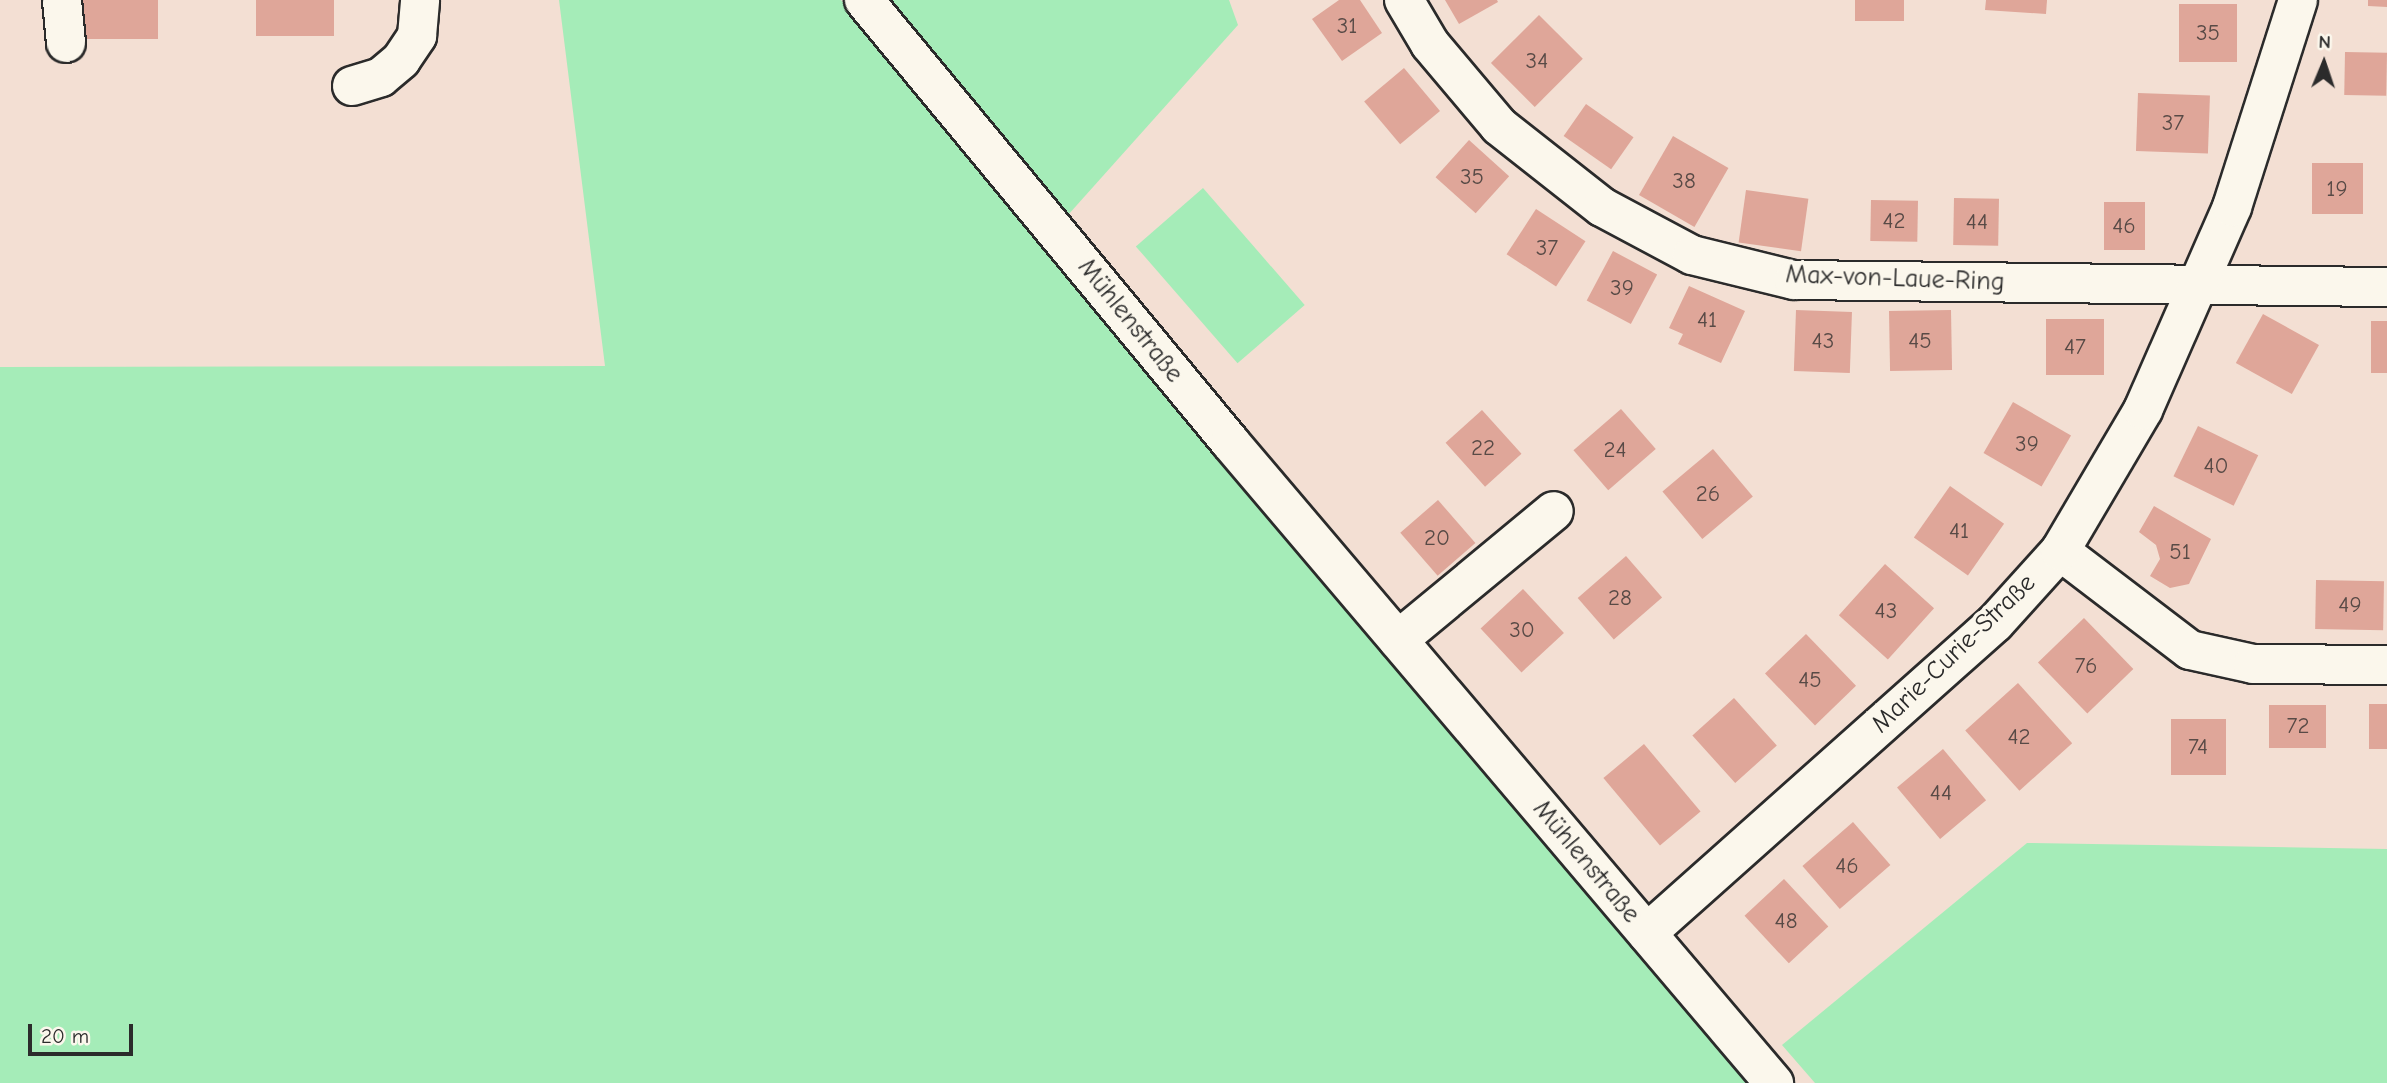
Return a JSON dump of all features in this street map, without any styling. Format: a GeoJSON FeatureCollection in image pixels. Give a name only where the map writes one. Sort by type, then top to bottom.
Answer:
{"type":"FeatureCollection","features":[{"type":"Feature","properties":{"kind":"street"},"geometry":{"type":"LineString","coordinates":[[62,0],[66,43]]}},
{"type":"Feature","properties":{"kind":"street"},"geometry":{"type":"LineString","coordinates":[[352,86],[381,77],[401,60],[417,36],[420,0]]}},
{"type":"Feature","properties":{"kind":"street","name":"Mühlenstraße"},"geometry":{"type":"LineString","coordinates":[[864,0],[1398,640],[1774,1083]]}},
{"type":"Feature","properties":{"kind":"street","name":"Max-von-Laue-Ring"},"geometry":{"type":"LineString","coordinates":[[1404,0],[1430,44],[1499,126],[1601,207],[1692,255],[1794,280],[2387,287]]}},
{"type":"Feature","properties":{"kind":"street","name":"Marie-Curie-Straße"},"geometry":{"type":"LineString","coordinates":[[1647,933],[1994,623],[2060,551],[2143,410],[2197,285],[2261,127],[2298,0]]}},
{"type":"Feature","properties":{"kind":"street"},"geometry":{"type":"LineString","coordinates":[[1398,640],[1554,511]]}},
{"type":"Feature","properties":{"kind":"street"},"geometry":{"type":"LineString","coordinates":[[2060,551],[2190,650],[2253,664],[2387,664]]}},
{"type":"Feature","properties":{"kind":"green space"},"geometry":{"type":"Polygon","coordinates":[[[559,0],[841,0],[1750,1083],[0,1083],[0,367],[605,366],[559,0]]]}},
{"type":"Feature","properties":{"kind":"green space"},"geometry":{"type":"Polygon","coordinates":[[[882,0],[1229,0],[1238,25],[1068,215],[882,0]]]}},
{"type":"Feature","properties":{"kind":"green space"},"geometry":{"type":"Polygon","coordinates":[[[1203,188],[1305,305],[1238,363],[1136,246],[1203,188]]]}},
{"type":"Feature","properties":{"kind":"green space"},"geometry":{"type":"Polygon","coordinates":[[[2027,843],[2387,849],[2387,1083],[1815,1083],[1782,1045],[2027,843]]]}},
{"type":"Feature","properties":{"kind":"building"},"geometry":{"type":"Polygon","coordinates":[[[78,0],[158,0],[158,39],[78,39],[78,0]]]}},
{"type":"Feature","properties":{"kind":"building"},"geometry":{"type":"Polygon","coordinates":[[[256,0],[334,0],[334,36],[256,36],[256,0]]]}},
{"type":"Feature","properties":{"kind":"building"},"geometry":{"type":"Polygon","coordinates":[[[1339,0],[1360,0],[1382,33],[1342,61],[1312,19],[1339,0]]]}},
{"type":"Feature","properties":{"kind":"building"},"geometry":{"type":"Polygon","coordinates":[[[1445,0],[1497,0],[1498,2],[1459,24],[1445,0]]]}},
{"type":"Feature","properties":{"kind":"building"},"geometry":{"type":"Polygon","coordinates":[[[1855,0],[1904,0],[1904,21],[1855,21],[1855,0]]]}},
{"type":"Feature","properties":{"kind":"building"},"geometry":{"type":"Polygon","coordinates":[[[1986,0],[2047,0],[2046,14],[1985,10],[1986,0]]]}},
{"type":"Feature","properties":{"kind":"building"},"geometry":{"type":"Polygon","coordinates":[[[2368,0],[2387,0],[2387,7],[2368,6],[2368,0]]]}},
{"type":"Feature","properties":{"kind":"building"},"geometry":{"type":"Polygon","coordinates":[[[2179,4],[2237,4],[2237,62],[2179,62],[2179,4]]]}},
{"type":"Feature","properties":{"kind":"building"},"geometry":{"type":"Polygon","coordinates":[[[1539,15],[1583,59],[1535,107],[1491,63],[1539,15]]]}},
{"type":"Feature","properties":{"kind":"building"},"geometry":{"type":"Polygon","coordinates":[[[2345,52],[2387,53],[2386,96],[2344,95],[2345,52]]]}},
{"type":"Feature","properties":{"kind":"building"},"geometry":{"type":"Polygon","coordinates":[[[1404,68],[1440,111],[1400,144],[1364,101],[1404,68]]]}},
{"type":"Feature","properties":{"kind":"building"},"geometry":{"type":"Polygon","coordinates":[[[2138,93],[2210,96],[2208,153],[2136,151],[2138,93]]]}},
{"type":"Feature","properties":{"kind":"building"},"geometry":{"type":"Polygon","coordinates":[[[1586,104],[1634,137],[1611,169],[1564,136],[1586,104]]]}},
{"type":"Feature","properties":{"kind":"building"},"geometry":{"type":"Polygon","coordinates":[[[1673,136],[1728,168],[1694,227],[1639,195],[1673,136]]]}},
{"type":"Feature","properties":{"kind":"building"},"geometry":{"type":"Polygon","coordinates":[[[1469,140],[1509,176],[1476,213],[1436,177],[1469,140]]]}},
{"type":"Feature","properties":{"kind":"building"},"geometry":{"type":"Polygon","coordinates":[[[2312,163],[2363,163],[2363,214],[2312,214],[2312,163]]]}},
{"type":"Feature","properties":{"kind":"building"},"geometry":{"type":"Polygon","coordinates":[[[1746,190],[1808,199],[1801,251],[1739,242],[1746,190]]]}},
{"type":"Feature","properties":{"kind":"building"},"geometry":{"type":"Polygon","coordinates":[[[1954,198],[1999,199],[1998,246],[1953,245],[1954,198]]]}},
{"type":"Feature","properties":{"kind":"building"},"geometry":{"type":"Polygon","coordinates":[[[1871,200],[1918,201],[1917,242],[1870,241],[1871,200]]]}},
{"type":"Feature","properties":{"kind":"building"},"geometry":{"type":"Polygon","coordinates":[[[2104,202],[2145,202],[2145,250],[2104,250],[2104,202]]]}},
{"type":"Feature","properties":{"kind":"building"},"geometry":{"type":"Polygon","coordinates":[[[1536,209],[1585,241],[1556,286],[1507,254],[1536,209]]]}},
{"type":"Feature","properties":{"kind":"building"},"geometry":{"type":"Polygon","coordinates":[[[1613,251],[1657,274],[1631,324],[1587,300],[1613,251]]]}},
{"type":"Feature","properties":{"kind":"building"},"geometry":{"type":"Polygon","coordinates":[[[1689,286],[1745,311],[1721,363],[1678,344],[1683,334],[1669,328],[1689,286]]]}},
{"type":"Feature","properties":{"kind":"building"},"geometry":{"type":"Polygon","coordinates":[[[1796,310],[1852,312],[1850,373],[1794,371],[1796,310]]]}},
{"type":"Feature","properties":{"kind":"building"},"geometry":{"type":"Polygon","coordinates":[[[1951,310],[1952,370],[1890,371],[1889,311],[1951,310]]]}},
{"type":"Feature","properties":{"kind":"building"},"geometry":{"type":"Polygon","coordinates":[[[2263,314],[2319,345],[2292,394],[2236,363],[2263,314]]]}},
{"type":"Feature","properties":{"kind":"building"},"geometry":{"type":"Polygon","coordinates":[[[2046,319],[2104,319],[2104,375],[2046,375],[2046,319]]]}},
{"type":"Feature","properties":{"kind":"building"},"geometry":{"type":"Polygon","coordinates":[[[2371,321],[2387,321],[2387,373],[2371,373],[2371,321]]]}},
{"type":"Feature","properties":{"kind":"building"},"geometry":{"type":"Polygon","coordinates":[[[2013,402],[2071,436],[2042,487],[1984,453],[2013,402]]]}},
{"type":"Feature","properties":{"kind":"building"},"geometry":{"type":"Polygon","coordinates":[[[1621,409],[1656,449],[1608,490],[1573,450],[1621,409]]]}},
{"type":"Feature","properties":{"kind":"building"},"geometry":{"type":"Polygon","coordinates":[[[1482,410],[1521,454],[1485,487],[1446,443],[1482,410]]]}},
{"type":"Feature","properties":{"kind":"building"},"geometry":{"type":"Polygon","coordinates":[[[2198,426],[2258,455],[2234,506],[2173,476],[2198,426]]]}},
{"type":"Feature","properties":{"kind":"building"},"geometry":{"type":"Polygon","coordinates":[[[1713,449],[1753,496],[1702,539],[1662,491],[1713,449]]]}},
{"type":"Feature","properties":{"kind":"building"},"geometry":{"type":"Polygon","coordinates":[[[1950,486],[2004,524],[1968,575],[1914,538],[1950,486]]]}},
{"type":"Feature","properties":{"kind":"building"},"geometry":{"type":"Polygon","coordinates":[[[1438,500],[1475,543],[1438,576],[1400,533],[1438,500]]]}},
{"type":"Feature","properties":{"kind":"building"},"geometry":{"type":"Polygon","coordinates":[[[2154,506],[2211,539],[2189,584],[2170,588],[2150,576],[2160,559],[2156,545],[2139,532],[2154,506]]]}},
{"type":"Feature","properties":{"kind":"building"},"geometry":{"type":"Polygon","coordinates":[[[1626,556],[1662,598],[1614,639],[1578,598],[1626,556]]]}},
{"type":"Feature","properties":{"kind":"building"},"geometry":{"type":"Polygon","coordinates":[[[1885,564],[1934,608],[1888,659],[1839,615],[1885,564]]]}},
{"type":"Feature","properties":{"kind":"building"},"geometry":{"type":"Polygon","coordinates":[[[2316,580],[2384,581],[2383,630],[2315,629],[2316,580]]]}},
{"type":"Feature","properties":{"kind":"building"},"geometry":{"type":"Polygon","coordinates":[[[1523,589],[1564,633],[1522,672],[1481,629],[1523,589]]]}},
{"type":"Feature","properties":{"kind":"building"},"geometry":{"type":"Polygon","coordinates":[[[2084,618],[2133,669],[2087,714],[2038,662],[2084,618]]]}},
{"type":"Feature","properties":{"kind":"building"},"geometry":{"type":"Polygon","coordinates":[[[1806,634],[1856,686],[1815,725],[1765,674],[1806,634]]]}},
{"type":"Feature","properties":{"kind":"building"},"geometry":{"type":"Polygon","coordinates":[[[2018,683],[2072,743],[2019,791],[1965,731],[2018,683]]]}},
{"type":"Feature","properties":{"kind":"building"},"geometry":{"type":"Polygon","coordinates":[[[1734,698],[1777,746],[1735,783],[1692,735],[1734,698]]]}},
{"type":"Feature","properties":{"kind":"building"},"geometry":{"type":"Polygon","coordinates":[[[2369,704],[2387,704],[2387,749],[2369,749],[2369,704]]]}},
{"type":"Feature","properties":{"kind":"building"},"geometry":{"type":"Polygon","coordinates":[[[2269,705],[2326,705],[2326,748],[2269,748],[2269,705]]]}},
{"type":"Feature","properties":{"kind":"building"},"geometry":{"type":"Polygon","coordinates":[[[2171,719],[2226,719],[2226,775],[2171,775],[2171,719]]]}},
{"type":"Feature","properties":{"kind":"building"},"geometry":{"type":"Polygon","coordinates":[[[1644,744],[1701,811],[1660,845],[1603,778],[1644,744]]]}},
{"type":"Feature","properties":{"kind":"building"},"geometry":{"type":"Polygon","coordinates":[[[1943,749],[1986,800],[1940,839],[1897,788],[1943,749]]]}},
{"type":"Feature","properties":{"kind":"building"},"geometry":{"type":"Polygon","coordinates":[[[1853,822],[1890,865],[1840,909],[1802,866],[1853,822]]]}},
{"type":"Feature","properties":{"kind":"building"},"geometry":{"type":"Polygon","coordinates":[[[1784,879],[1828,927],[1789,963],[1745,916],[1784,879]]]}}]}
